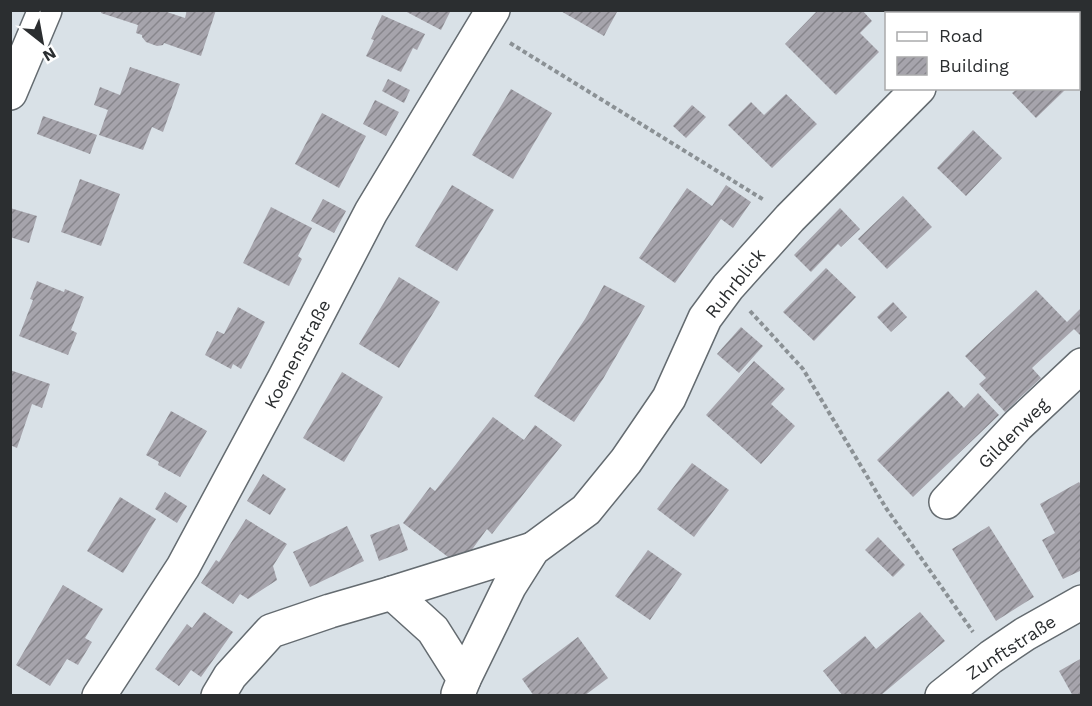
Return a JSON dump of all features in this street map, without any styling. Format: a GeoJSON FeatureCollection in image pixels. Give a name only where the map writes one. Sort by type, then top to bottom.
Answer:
{"type":"FeatureCollection","features":[{"type":"Feature","properties":{"kind":"street"},"geometry":{"type":"LineString","coordinates":[[10,93],[45,10]]}},
{"type":"Feature","properties":{"kind":"street","name":"Koenenstraße"},"geometry":{"type":"LineString","coordinates":[[99,696],[183,567],[371,212],[489,19]]}},
{"type":"Feature","properties":{"kind":"street","name":"Ruhrblick"},"geometry":{"type":"LineString","coordinates":[[218,696],[231,676],[271,631],[533,549],[586,510],[626,461],[669,398],[705,318],[728,287],[790,218],[917,90]]}},
{"type":"Feature","properties":{"kind":"street","name":"Gildenweg"},"geometry":{"type":"LineString","coordinates":[[946,502],[1018,425],[1082,365]]}},
{"type":"Feature","properties":{"kind":"street","name":"Ruhrblick"},"geometry":{"type":"LineString","coordinates":[[461,687],[509,586],[533,549]]}},
{"type":"Feature","properties":{"kind":"street"},"geometry":{"type":"LineString","coordinates":[[392,593],[433,630],[461,687]]}},
{"type":"Feature","properties":{"kind":"street","name":"Zunftstraße"},"geometry":{"type":"LineString","coordinates":[[942,696],[991,657],[1025,634],[1082,602]]}},
{"type":"Feature","properties":{"kind":"path"},"geometry":{"type":"LineString","coordinates":[[489,19],[790,218]]}},
{"type":"Feature","properties":{"kind":"path"},"geometry":{"type":"LineString","coordinates":[[728,287],[803,369],[886,508],[991,657]]}},
{"type":"Feature","properties":{"kind":"building"},"geometry":{"type":"Polygon","coordinates":[[[102,10],[161,10],[185,18],[187,10],[216,10],[201,56],[164,43],[157,46],[146,42],[142,35],[136,33],[138,25],[101,13],[102,10]]]}},
{"type":"Feature","properties":{"kind":"building"},"geometry":{"type":"Polygon","coordinates":[[[403,10],[451,10],[441,30],[403,10]]]}},
{"type":"Feature","properties":{"kind":"building"},"geometry":{"type":"Polygon","coordinates":[[[559,10],[618,10],[604,36],[559,10]]]}},
{"type":"Feature","properties":{"kind":"building"},"geometry":{"type":"Polygon","coordinates":[[[818,10],[862,10],[872,21],[860,33],[879,52],[836,95],[785,44],[818,10]]]}},
{"type":"Feature","properties":{"kind":"building"},"geometry":{"type":"Polygon","coordinates":[[[909,10],[950,10],[948,12],[910,12],[909,10]]]}},
{"type":"Feature","properties":{"kind":"building"},"geometry":{"type":"Polygon","coordinates":[[[1054,10],[1082,10],[1082,44],[1080,42],[1080,12],[1056,12],[1054,10]]]}},
{"type":"Feature","properties":{"kind":"building"},"geometry":{"type":"Polygon","coordinates":[[[382,15],[425,34],[417,50],[413,48],[401,72],[366,56],[382,15]]]}},
{"type":"Feature","properties":{"kind":"building"},"geometry":{"type":"Polygon","coordinates":[[[130,67],[180,84],[163,132],[152,127],[143,150],[99,135],[108,110],[94,105],[100,87],[120,95],[130,67]]]}},
{"type":"Feature","properties":{"kind":"building"},"geometry":{"type":"Polygon","coordinates":[[[388,79],[410,90],[404,103],[382,91],[388,79]]]}},
{"type":"Feature","properties":{"kind":"building"},"geometry":{"type":"Polygon","coordinates":[[[511,89],[552,113],[513,179],[472,155],[511,89]]]}},
{"type":"Feature","properties":{"kind":"building"},"geometry":{"type":"Polygon","coordinates":[[[1016,90],[1065,90],[1036,118],[1012,93],[1016,90]]]}},
{"type":"Feature","properties":{"kind":"building"},"geometry":{"type":"Polygon","coordinates":[[[786,94],[817,124],[772,168],[728,125],[751,102],[764,115],[786,94]]]}},
{"type":"Feature","properties":{"kind":"building"},"geometry":{"type":"Polygon","coordinates":[[[375,100],[399,112],[386,136],[363,124],[375,100]]]}},
{"type":"Feature","properties":{"kind":"building"},"geometry":{"type":"Polygon","coordinates":[[[692,105],[706,117],[686,138],[673,126],[692,105]]]}},
{"type":"Feature","properties":{"kind":"building"},"geometry":{"type":"Polygon","coordinates":[[[322,113],[366,136],[339,188],[295,164],[322,113]]]}},
{"type":"Feature","properties":{"kind":"building"},"geometry":{"type":"Polygon","coordinates":[[[43,116],[97,135],[90,154],[37,134],[43,116]]]}},
{"type":"Feature","properties":{"kind":"building"},"geometry":{"type":"Polygon","coordinates":[[[973,130],[1002,158],[966,196],[937,168],[973,130]]]}},
{"type":"Feature","properties":{"kind":"building"},"geometry":{"type":"Polygon","coordinates":[[[80,179],[120,194],[101,246],[61,232],[80,179]]]}},
{"type":"Feature","properties":{"kind":"building"},"geometry":{"type":"Polygon","coordinates":[[[452,185],[494,210],[457,271],[415,246],[452,185]]]}},
{"type":"Feature","properties":{"kind":"building"},"geometry":{"type":"Polygon","coordinates":[[[726,185],[751,202],[733,228],[721,219],[675,283],[639,258],[687,188],[712,206],[726,185]]]}},
{"type":"Feature","properties":{"kind":"building"},"geometry":{"type":"Polygon","coordinates":[[[903,196],[932,227],[887,269],[858,239],[903,196]]]}},
{"type":"Feature","properties":{"kind":"building"},"geometry":{"type":"Polygon","coordinates":[[[323,199],[346,211],[334,233],[311,221],[323,199]]]}},
{"type":"Feature","properties":{"kind":"building"},"geometry":{"type":"Polygon","coordinates":[[[271,207],[312,228],[298,256],[302,259],[289,286],[243,263],[271,207]]]}},
{"type":"Feature","properties":{"kind":"building"},"geometry":{"type":"Polygon","coordinates":[[[10,208],[37,216],[29,243],[10,237],[10,208]]]}},
{"type":"Feature","properties":{"kind":"building"},"geometry":{"type":"Polygon","coordinates":[[[840,208],[860,229],[841,247],[838,244],[811,272],[794,255],[840,208]]]}},
{"type":"Feature","properties":{"kind":"building"},"geometry":{"type":"Polygon","coordinates":[[[826,268],[856,297],[814,341],[783,312],[826,268]]]}},
{"type":"Feature","properties":{"kind":"building"},"geometry":{"type":"Polygon","coordinates":[[[399,277],[440,302],[399,368],[359,344],[399,277]]]}},
{"type":"Feature","properties":{"kind":"building"},"geometry":{"type":"Polygon","coordinates":[[[37,281],[84,297],[71,330],[77,333],[68,355],[19,336],[33,300],[30,299],[37,281]]]}},
{"type":"Feature","properties":{"kind":"building"},"geometry":{"type":"Polygon","coordinates":[[[604,285],[645,306],[603,379],[574,422],[534,396],[585,319],[604,285]]]}},
{"type":"Feature","properties":{"kind":"building"},"geometry":{"type":"Polygon","coordinates":[[[1036,290],[1067,322],[1082,307],[1082,337],[1074,329],[1032,368],[1041,378],[1005,412],[979,384],[986,378],[965,356],[1036,290]]]}},
{"type":"Feature","properties":{"kind":"building"},"geometry":{"type":"Polygon","coordinates":[[[893,302],[907,317],[891,332],[877,317],[893,302]]]}},
{"type":"Feature","properties":{"kind":"building"},"geometry":{"type":"Polygon","coordinates":[[[238,307],[265,322],[241,369],[233,364],[231,369],[205,355],[217,331],[224,334],[238,307]]]}},
{"type":"Feature","properties":{"kind":"building"},"geometry":{"type":"Polygon","coordinates":[[[741,327],[763,346],[739,373],[717,354],[741,327]]]}},
{"type":"Feature","properties":{"kind":"building"},"geometry":{"type":"Polygon","coordinates":[[[754,361],[785,389],[771,404],[795,426],[761,464],[706,415],[754,361]]]}},
{"type":"Feature","properties":{"kind":"building"},"geometry":{"type":"Polygon","coordinates":[[[10,370],[50,384],[42,408],[32,404],[17,448],[10,445],[10,370]]]}},
{"type":"Feature","properties":{"kind":"building"},"geometry":{"type":"Polygon","coordinates":[[[342,372],[383,397],[344,462],[303,438],[342,372]]]}},
{"type":"Feature","properties":{"kind":"building"},"geometry":{"type":"Polygon","coordinates":[[[948,391],[964,408],[978,393],[999,415],[913,497],[877,460],[948,391]]]}},
{"type":"Feature","properties":{"kind":"building"},"geometry":{"type":"Polygon","coordinates":[[[171,411],[207,431],[180,477],[158,465],[159,462],[146,455],[171,411]]]}},
{"type":"Feature","properties":{"kind":"building"},"geometry":{"type":"Polygon","coordinates":[[[493,417],[524,440],[535,425],[562,445],[492,534],[487,529],[460,566],[403,523],[430,487],[435,491],[493,417]]]}},
{"type":"Feature","properties":{"kind":"building"},"geometry":{"type":"Polygon","coordinates":[[[692,463],[729,490],[694,537],[657,509],[692,463]]]}},
{"type":"Feature","properties":{"kind":"building"},"geometry":{"type":"Polygon","coordinates":[[[263,474],[286,489],[270,515],[247,501],[263,474]]]}},
{"type":"Feature","properties":{"kind":"building"},"geometry":{"type":"Polygon","coordinates":[[[1079,482],[1082,486],[1082,570],[1063,579],[1042,540],[1055,533],[1040,504],[1079,482]]]}},
{"type":"Feature","properties":{"kind":"building"},"geometry":{"type":"Polygon","coordinates":[[[165,492],[187,506],[177,523],[155,509],[165,492]]]}},
{"type":"Feature","properties":{"kind":"building"},"geometry":{"type":"Polygon","coordinates":[[[120,497],[156,519],[123,573],[87,551],[120,497]]]}},
{"type":"Feature","properties":{"kind":"building"},"geometry":{"type":"Polygon","coordinates":[[[246,519],[287,544],[273,566],[277,580],[248,599],[240,594],[233,604],[201,583],[216,560],[219,562],[246,519]]]}},
{"type":"Feature","properties":{"kind":"building"},"geometry":{"type":"Polygon","coordinates":[[[399,524],[408,550],[379,561],[370,535],[399,524]]]}},
{"type":"Feature","properties":{"kind":"building"},"geometry":{"type":"Polygon","coordinates":[[[347,526],[364,561],[310,587],[293,552],[347,526]]]}},
{"type":"Feature","properties":{"kind":"building"},"geometry":{"type":"Polygon","coordinates":[[[989,526],[1034,597],[996,621],[952,549],[989,526]]]}},
{"type":"Feature","properties":{"kind":"building"},"geometry":{"type":"Polygon","coordinates":[[[878,537],[905,565],[893,577],[865,550],[878,537]]]}},
{"type":"Feature","properties":{"kind":"building"},"geometry":{"type":"Polygon","coordinates":[[[648,550],[682,574],[650,620],[615,596],[648,550]]]}},
{"type":"Feature","properties":{"kind":"building"},"geometry":{"type":"Polygon","coordinates":[[[63,585],[103,609],[85,638],[92,642],[78,665],[67,659],[50,686],[16,665],[63,585]]]}},
{"type":"Feature","properties":{"kind":"building"},"geometry":{"type":"Polygon","coordinates":[[[204,612],[233,632],[201,677],[191,670],[179,686],[155,669],[187,624],[192,628],[204,612]]]}},
{"type":"Feature","properties":{"kind":"building"},"geometry":{"type":"Polygon","coordinates":[[[920,612],[945,641],[880,696],[843,696],[823,671],[865,636],[876,649],[920,612]]]}},
{"type":"Feature","properties":{"kind":"building"},"geometry":{"type":"Polygon","coordinates":[[[578,637],[608,678],[584,696],[534,696],[522,679],[578,637]]]}},
{"type":"Feature","properties":{"kind":"building"},"geometry":{"type":"Polygon","coordinates":[[[1082,658],[1082,696],[1073,696],[1059,671],[1082,658]]]}}]}
